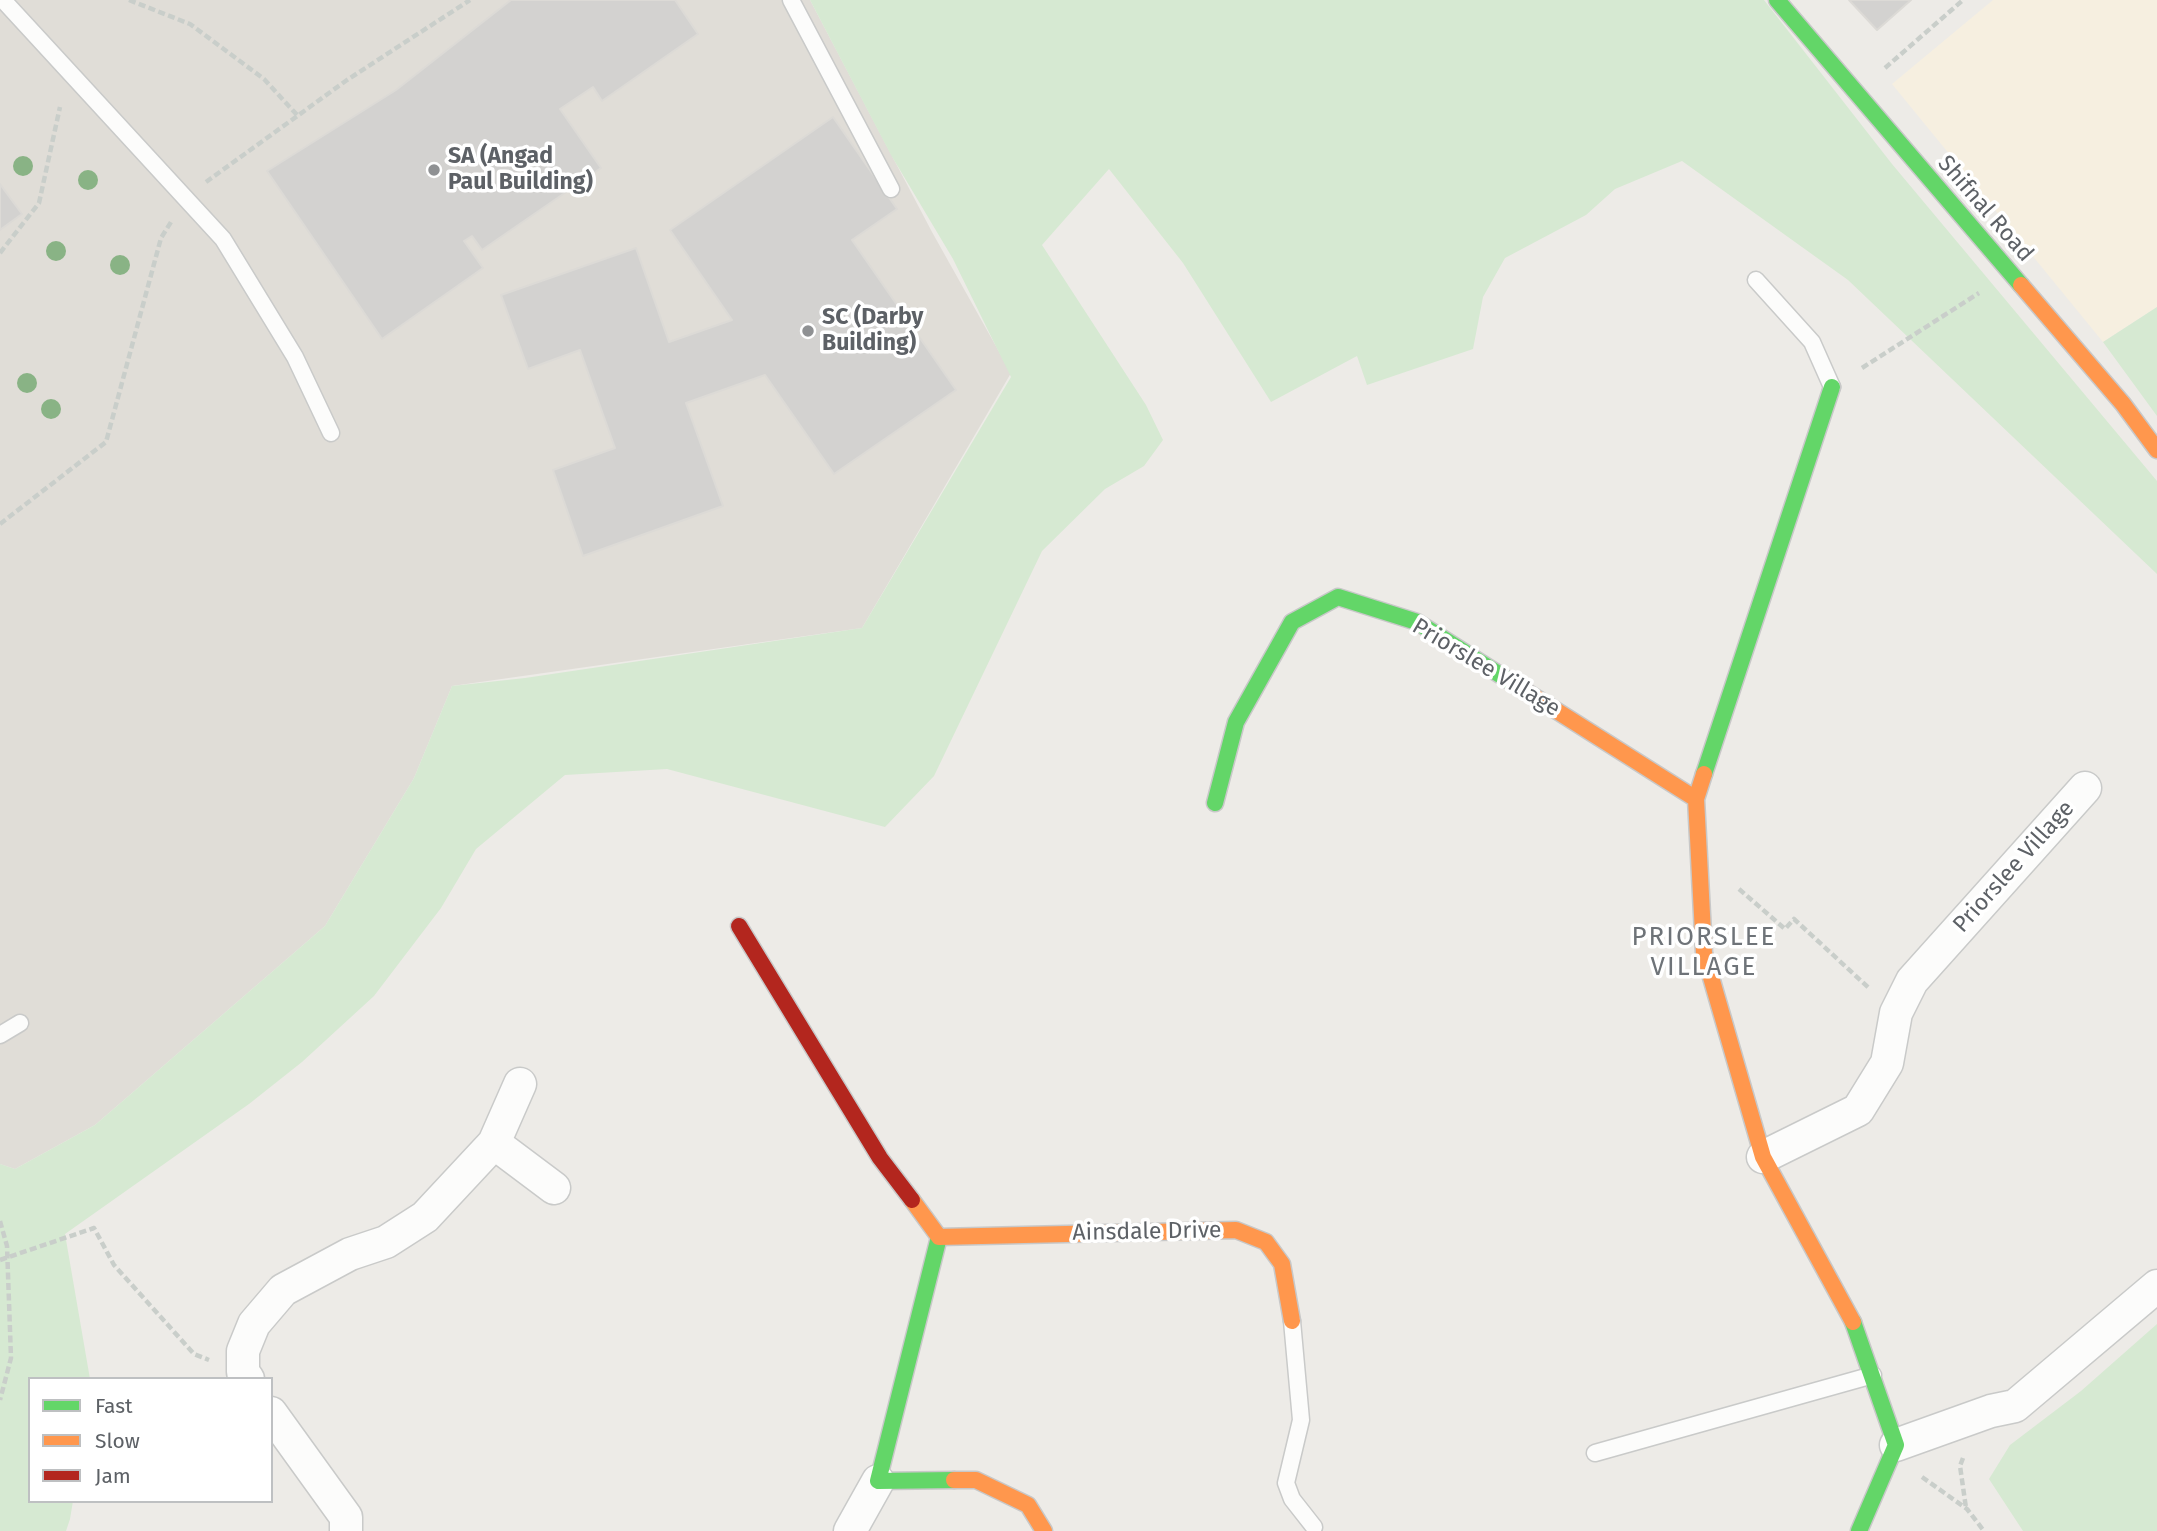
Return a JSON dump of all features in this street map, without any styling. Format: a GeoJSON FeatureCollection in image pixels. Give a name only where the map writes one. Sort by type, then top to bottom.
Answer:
{"type":"FeatureCollection","features":[{"type":"Feature","properties":{"kind":"street","name":"Shifnal Road"},"geometry":{"type":"LineString","coordinates":[[1777,0],[2123,404],[2157,450]]}},
{"type":"Feature","properties":{"kind":"street"},"geometry":{"type":"LineString","coordinates":[[1832,387],[1696,799],[1704,953],[1763,1157],[1858,1331],[1873,1375],[1893,1452],[1859,1531]]}},
{"type":"Feature","properties":{"kind":"street","name":"Priorslee Village"},"geometry":{"type":"LineString","coordinates":[[1215,803],[1236,722],[1292,622],[1338,597],[1417,622],[1696,799]]}},
{"type":"Feature","properties":{"kind":"street","name":"Priorslee Village"},"geometry":{"type":"LineString","coordinates":[[1763,1157],[1857,1110],[1888,1063],[1896,1013],[1912,981],[2085,788]]}},
{"type":"Feature","properties":{"kind":"street"},"geometry":{"type":"LineString","coordinates":[[738,926],[880,1158],[939,1237],[878,1481],[850,1531]]}},
{"type":"Feature","properties":{"kind":"street"},"geometry":{"type":"LineString","coordinates":[[245,1375],[243,1351],[254,1324],[283,1290],[350,1254],[386,1242],[425,1217],[494,1143],[520,1084]]}},
{"type":"Feature","properties":{"kind":"street"},"geometry":{"type":"LineString","coordinates":[[494,1143],[554,1188]]}},
{"type":"Feature","properties":{"kind":"street","name":"Ainsdale Drive"},"geometry":{"type":"LineString","coordinates":[[939,1237],[1236,1230],[1266,1242],[1282,1264],[1292,1321]]}},
{"type":"Feature","properties":{"kind":"street"},"geometry":{"type":"LineString","coordinates":[[1893,1452],[1991,1411],[2015,1406],[2157,1286]]}},
{"type":"Feature","properties":{"kind":"street"},"geometry":{"type":"LineString","coordinates":[[273,1416],[346,1517],[346,1531]]}},
{"type":"Feature","properties":{"kind":"street"},"geometry":{"type":"LineString","coordinates":[[878,1481],[976,1480],[1028,1505],[1044,1531]]}},
{"type":"Feature","properties":{"kind":"lane"},"geometry":{"type":"LineString","coordinates":[[4,0],[223,239],[295,357],[331,433]]}},
{"type":"Feature","properties":{"kind":"lane"},"geometry":{"type":"LineString","coordinates":[[791,0],[891,189]]}},
{"type":"Feature","properties":{"kind":"lane"},"geometry":{"type":"LineString","coordinates":[[1756,280],[1812,342],[1832,387]]}},
{"type":"Feature","properties":{"kind":"lane"},"geometry":{"type":"LineString","coordinates":[[0,1035],[20,1023]]}},
{"type":"Feature","properties":{"kind":"lane"},"geometry":{"type":"LineString","coordinates":[[1292,1321],[1301,1419],[1289,1460],[1286,1483],[1292,1499],[1314,1527]]}},
{"type":"Feature","properties":{"kind":"lane"},"geometry":{"type":"LineString","coordinates":[[1595,1453],[1873,1375]]}},
{"type":"Feature","properties":{"kind":"path"},"geometry":{"type":"LineString","coordinates":[[130,0],[190,24],[264,79],[298,116]]}},
{"type":"Feature","properties":{"kind":"path"},"geometry":{"type":"LineString","coordinates":[[0,524],[106,442],[161,238],[186,197],[298,116],[470,0]]}},
{"type":"Feature","properties":{"kind":"path"},"geometry":{"type":"LineString","coordinates":[[1857,95],[1963,0]]}},
{"type":"Feature","properties":{"kind":"path"},"geometry":{"type":"LineString","coordinates":[[0,253],[39,203],[60,107]]}},
{"type":"Feature","properties":{"kind":"path"},"geometry":{"type":"LineString","coordinates":[[1832,387],[2010,273]]}},
{"type":"Feature","properties":{"kind":"path"},"geometry":{"type":"LineString","coordinates":[[1699,854],[1785,929],[1794,919],[1896,1013]]}},
{"type":"Feature","properties":{"kind":"path"},"geometry":{"type":"LineString","coordinates":[[0,1221],[7,1258],[11,1357],[0,1400]]}},
{"type":"Feature","properties":{"kind":"path"},"geometry":{"type":"LineString","coordinates":[[0,1260],[93,1228],[114,1265],[194,1354],[245,1375]]}},
{"type":"Feature","properties":{"kind":"path"},"geometry":{"type":"LineString","coordinates":[[1893,1452],[1967,1509],[1984,1531]]}},
{"type":"Feature","properties":{"kind":"shaded area"},"geometry":{"type":"Polygon","coordinates":[[[0,0],[810,0],[932,232],[1011,373],[862,628],[452,686],[414,778],[325,926],[95,1125],[15,1169],[0,1164],[0,0]]]}},
{"type":"Feature","properties":{"kind":"shaded area"},"geometry":{"type":"Polygon","coordinates":[[[1993,0],[2157,0],[2157,307],[2103,342],[1892,84],[1993,0]]]}},
{"type":"Feature","properties":{"kind":"green space"},"geometry":{"type":"Polygon","coordinates":[[[810,0],[1764,0],[1892,164],[2157,481],[2157,574],[1848,280],[1682,161],[1615,189],[1586,215],[1505,258],[1483,297],[1473,349],[1367,385],[1357,356],[1271,402],[1183,263],[1109,169],[1042,245],[1146,405],[1163,440],[1144,466],[1105,489],[1042,551],[934,776],[885,827],[667,769],[565,775],[476,849],[441,908],[374,996],[302,1062],[249,1104],[65,1234],[90,1377],[28,1377],[28,1503],[73,1503],[70,1519],[66,1531],[0,1531],[0,1164],[15,1169],[95,1125],[325,926],[414,778],[452,686],[525,678],[862,628],[1011,377],[953,259],[891,155],[810,0]]]}},
{"type":"Feature","properties":{"kind":"green space"},"geometry":{"type":"Polygon","coordinates":[[[2157,307],[2157,416],[2103,342],[2157,307]]]}},
{"type":"Feature","properties":{"kind":"green space"},"geometry":{"type":"Polygon","coordinates":[[[2157,1324],[2157,1531],[2023,1531],[1989,1479],[2010,1445],[2081,1391],[2157,1324]]]}},
{"type":"Feature","properties":{"kind":"building","name":"SA (Angad Paul Building)"},"geometry":{"type":"Polygon","coordinates":[[[511,0],[675,0],[698,34],[602,101],[593,87],[560,109],[601,168],[482,250],[472,236],[464,241],[483,268],[382,339],[267,171],[396,90],[511,0]]]}},
{"type":"Feature","properties":{"kind":"building"},"geometry":{"type":"Polygon","coordinates":[[[1849,0],[1911,0],[1877,30],[1849,0]]]}},
{"type":"Feature","properties":{"kind":"building","name":"SC (Darby Building)"},"geometry":{"type":"Polygon","coordinates":[[[833,117],[897,209],[852,240],[956,390],[834,474],[765,375],[686,403],[723,506],[583,556],[553,470],[615,448],[580,350],[528,369],[501,295],[636,248],[669,342],[732,320],[670,230],[833,117]]]}},
{"type":"Feature","properties":{"kind":"building"},"geometry":{"type":"Polygon","coordinates":[[[0,184],[22,214],[0,230],[0,184]]]}},
{"type":"Feature","properties":{"kind":"traffic: fast"},"geometry":{"type":"LineString","coordinates":[[1777,0],[2021,285]]}},
{"type":"Feature","properties":{"kind":"traffic: fast"},"geometry":{"type":"LineString","coordinates":[[1704,774],[1832,387]]}},
{"type":"Feature","properties":{"kind":"traffic: fast"},"geometry":{"type":"LineString","coordinates":[[1215,803],[1236,722],[1292,622],[1338,597],[1417,622],[1519,687]]}},
{"type":"Feature","properties":{"kind":"traffic: fast"},"geometry":{"type":"LineString","coordinates":[[939,1237],[878,1481],[954,1480]]}},
{"type":"Feature","properties":{"kind":"traffic: fast"},"geometry":{"type":"LineString","coordinates":[[1853,1322],[1896,1445],[1859,1531]]}},
{"type":"Feature","properties":{"kind":"traffic: slow"},"geometry":{"type":"LineString","coordinates":[[2021,285],[2123,404],[2157,450]]}},
{"type":"Feature","properties":{"kind":"traffic: slow"},"geometry":{"type":"LineString","coordinates":[[1519,687],[1696,799]]}},
{"type":"Feature","properties":{"kind":"traffic: slow"},"geometry":{"type":"LineString","coordinates":[[1704,774],[1696,799],[1704,953],[1763,1157],[1853,1322]]}},
{"type":"Feature","properties":{"kind":"traffic: slow"},"geometry":{"type":"LineString","coordinates":[[912,1200],[939,1237],[1236,1230],[1266,1242],[1282,1264],[1292,1321]]}},
{"type":"Feature","properties":{"kind":"traffic: slow"},"geometry":{"type":"LineString","coordinates":[[954,1480],[976,1480],[1028,1505],[1044,1531]]}},
{"type":"Feature","properties":{"kind":"traffic: jam"},"geometry":{"type":"LineString","coordinates":[[739,926],[880,1158],[912,1200]]}},
{"type":"Feature","properties":{"kind":"place","name":"SA (Angad Paul Building)"},"geometry":{"type":"Point","coordinates":[434,170]}},
{"type":"Feature","properties":{"kind":"place","name":"SC (Darby Building)"},"geometry":{"type":"Point","coordinates":[808,331]}},
{"type":"Feature","properties":{"kind":"district","name":"PRIORSLEE VILLAGE"},"geometry":{"type":"Point","coordinates":[1704,953]}}]}
